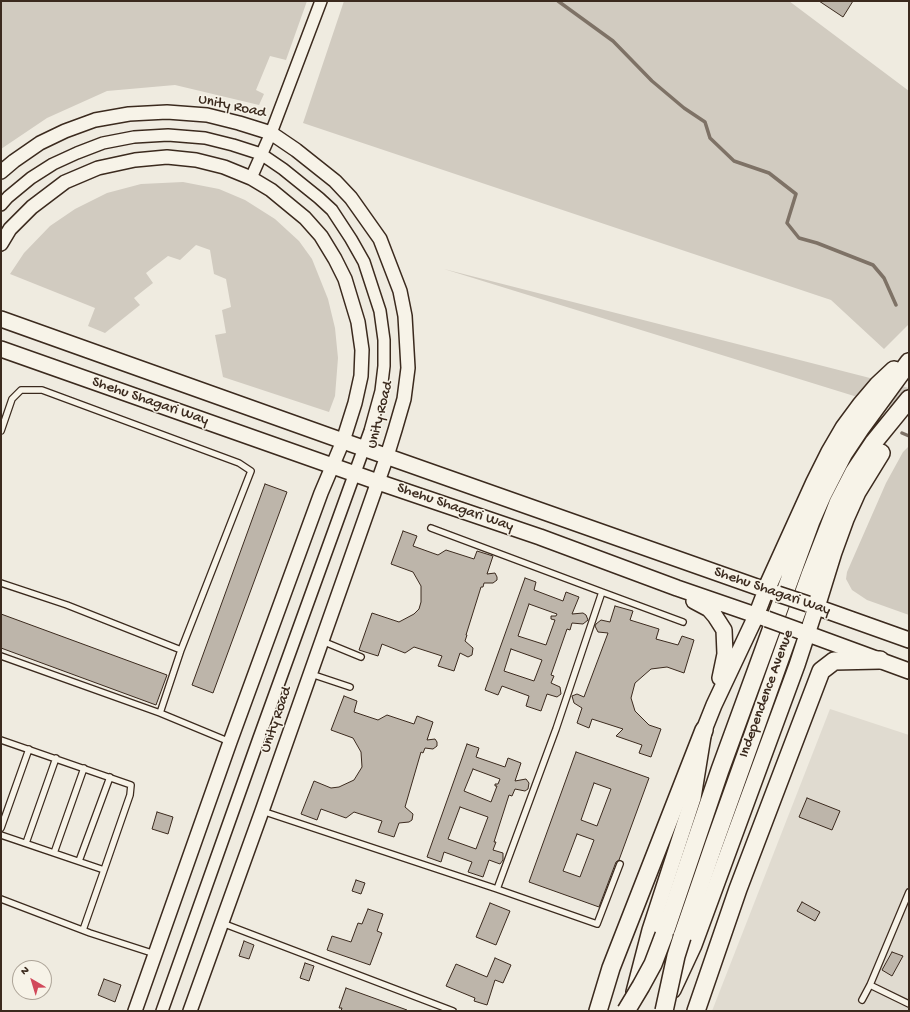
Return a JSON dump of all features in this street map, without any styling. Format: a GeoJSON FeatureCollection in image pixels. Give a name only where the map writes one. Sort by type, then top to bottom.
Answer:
{"type":"FeatureCollection","features":[{"type":"Feature","properties":{"kind":"main road","name":"Shehu Shagari Way"},"geometry":{"type":"LineString","coordinates":[[1,318],[343,441],[909,640]]}},
{"type":"Feature","properties":{"kind":"main road","name":"Shehu Shagari Way"},"geometry":{"type":"LineString","coordinates":[[1,349],[354,474],[540,537],[909,671]]}},
{"type":"Feature","properties":{"kind":"main road"},"geometry":{"type":"LineString","coordinates":[[598,1011],[611,968],[714,705],[761,618],[815,482],[844,428],[878,385],[909,356]]}},
{"type":"Feature","properties":{"kind":"main road","name":"Independence Avenue"},"geometry":{"type":"LineString","coordinates":[[626,1011],[653,964],[720,770],[822,496],[844,453],[909,362]]}},
{"type":"Feature","properties":{"kind":"main road","name":"Independence Avenue"},"geometry":{"type":"LineString","coordinates":[[663,1011],[676,956],[714,844],[810,575],[838,503],[854,472],[874,442],[909,399]]}},
{"type":"Feature","properties":{"kind":"main road"},"geometry":{"type":"LineString","coordinates":[[812,605],[854,499],[887,442],[909,413]]}},
{"type":"Feature","properties":{"kind":"main road"},"geometry":{"type":"LineString","coordinates":[[677,588],[716,616],[724,630],[725,654],[714,705]]}},
{"type":"Feature","properties":{"kind":"main road","name":"Independence Avenue"},"geometry":{"type":"LineString","coordinates":[[663,1011],[694,945],[797,665],[804,632],[812,605]]}},
{"type":"Feature","properties":{"kind":"main road"},"geometry":{"type":"LineString","coordinates":[[696,1011],[738,889],[821,671],[834,661],[880,660]]}},
{"type":"Feature","properties":{"kind":"main road"},"geometry":{"type":"LineString","coordinates":[[630,1011],[650,930],[693,798],[704,730]]}},
{"type":"Feature","properties":{"kind":"street"},"geometry":{"type":"LineString","coordinates":[[251,178],[272,133],[320,2]]}},
{"type":"Feature","properties":{"kind":"street","name":"Unity Road"},"geometry":{"type":"LineString","coordinates":[[1,172],[40,143],[65,131],[96,120],[129,114],[168,112],[207,115],[239,123],[272,133],[335,181],[351,198],[380,239],[400,291],[406,322],[408,368],[404,399],[378,482],[190,1011]]}},
{"type":"Feature","properties":{"kind":"street","name":"Unity Road"},"geometry":{"type":"LineString","coordinates":[[1,205],[8,197],[31,178],[53,164],[103,143],[168,135],[205,138],[233,145],[261,154],[302,183],[332,210],[364,262],[373,285],[380,310],[384,340],[384,366],[379,398],[364,448],[162,1011]]}},
{"type":"Feature","properties":{"kind":"street","name":"Unity Road"},"geometry":{"type":"LineString","coordinates":[[1,244],[10,229],[32,206],[65,182],[98,168],[135,160],[167,158],[196,160],[224,167],[251,178],[271,190],[305,218],[321,236],[346,279],[358,322],[362,350],[361,376],[355,403],[343,441],[321,493],[230,742],[135,1011]]}},
{"type":"Feature","properties":{"kind":"lane"},"geometry":{"type":"LineString","coordinates":[[1,432],[12,399],[21,390],[42,390],[240,463],[251,471],[181,650],[160,712]]}},
{"type":"Feature","properties":{"kind":"lane"},"geometry":{"type":"LineString","coordinates":[[431,528],[683,622]]}},
{"type":"Feature","properties":{"kind":"lane"},"geometry":{"type":"LineString","coordinates":[[1,583],[67,605],[181,650]]}},
{"type":"Feature","properties":{"kind":"lane"},"geometry":{"type":"LineString","coordinates":[[497,889],[556,729],[602,592]]}},
{"type":"Feature","properties":{"kind":"lane"},"geometry":{"type":"LineString","coordinates":[[322,641],[361,657]]}},
{"type":"Feature","properties":{"kind":"lane"},"geometry":{"type":"LineString","coordinates":[[1,656],[160,712],[230,742]]}},
{"type":"Feature","properties":{"kind":"lane"},"geometry":{"type":"LineString","coordinates":[[311,673],[350,687]]}},
{"type":"Feature","properties":{"kind":"lane"},"geometry":{"type":"LineString","coordinates":[[1,747],[2,740],[131,784],[130,795],[83,930]]}},
{"type":"Feature","properties":{"kind":"lane"},"geometry":{"type":"LineString","coordinates":[[1,828],[29,749]]}},
{"type":"Feature","properties":{"kind":"lane"},"geometry":{"type":"LineString","coordinates":[[26,843],[56,758]]}},
{"type":"Feature","properties":{"kind":"lane"},"geometry":{"type":"LineString","coordinates":[[54,853],[84,768]]}},
{"type":"Feature","properties":{"kind":"lane"},"geometry":{"type":"LineString","coordinates":[[79,862],[110,777]]}},
{"type":"Feature","properties":{"kind":"lane"},"geometry":{"type":"LineString","coordinates":[[262,811],[497,889],[597,924],[620,864]]}},
{"type":"Feature","properties":{"kind":"lane"},"geometry":{"type":"LineString","coordinates":[[1,835],[104,870]]}},
{"type":"Feature","properties":{"kind":"lane"},"geometry":{"type":"LineString","coordinates":[[862,1000],[870,985],[909,892]]}},
{"type":"Feature","properties":{"kind":"lane"},"geometry":{"type":"LineString","coordinates":[[1,899],[83,930],[155,954]]}},
{"type":"Feature","properties":{"kind":"lane"},"geometry":{"type":"LineString","coordinates":[[222,923],[453,1011]]}},
{"type":"Feature","properties":{"kind":"lane"},"geometry":{"type":"LineString","coordinates":[[870,985],[909,1004]]}},
{"type":"Feature","properties":{"kind":"shaded area"},"geometry":{"type":"Polygon","coordinates":[[[1,1],[307,1],[286,60],[270,56],[256,90],[264,94],[259,105],[175,85],[107,91],[47,118],[1,149],[1,1]]]}},
{"type":"Feature","properties":{"kind":"shaded area"},"geometry":{"type":"Polygon","coordinates":[[[344,1],[789,1],[909,91],[909,324],[884,349],[831,300],[303,123],[344,1]]]}},
{"type":"Feature","properties":{"kind":"shaded area"},"geometry":{"type":"Polygon","coordinates":[[[183,182],[219,189],[245,200],[275,219],[299,241],[312,259],[328,299],[335,328],[338,358],[335,396],[329,412],[223,377],[215,335],[226,333],[222,310],[231,307],[226,279],[214,274],[210,250],[196,245],[180,260],[168,256],[146,273],[153,283],[134,298],[140,305],[105,333],[88,326],[95,308],[10,274],[24,253],[50,226],[75,209],[107,193],[141,184],[183,182]]]}},
{"type":"Feature","properties":{"kind":"shaded area"},"geometry":{"type":"Polygon","coordinates":[[[444,269],[909,388],[909,413],[444,269]]]}},
{"type":"Feature","properties":{"kind":"shaded area"},"geometry":{"type":"Polygon","coordinates":[[[909,446],[909,615],[867,600],[852,590],[846,579],[847,572],[886,483],[903,452],[909,446]]]}},
{"type":"Feature","properties":{"kind":"shaded area"},"geometry":{"type":"Polygon","coordinates":[[[830,709],[909,735],[909,1011],[712,1011],[830,709]]]}},
{"type":"Feature","properties":{"kind":"building"},"geometry":{"type":"Polygon","coordinates":[[[819,1],[853,1],[843,17],[819,1]]]}},
{"type":"Feature","properties":{"kind":"building"},"geometry":{"type":"Polygon","coordinates":[[[265,484],[287,492],[213,693],[192,685],[265,484]]]}},
{"type":"Feature","properties":{"kind":"building"},"geometry":{"type":"Polygon","coordinates":[[[403,531],[417,536],[413,546],[438,555],[446,550],[474,559],[477,551],[493,556],[487,574],[495,573],[497,580],[493,583],[484,583],[483,587],[481,587],[466,635],[465,641],[473,648],[472,655],[468,657],[460,653],[454,671],[438,666],[442,656],[414,647],[405,653],[382,644],[378,656],[359,650],[372,613],[399,622],[414,614],[419,609],[421,602],[421,586],[413,572],[391,564],[403,531]]]}},
{"type":"Feature","properties":{"kind":"building"},"geometry":{"type":"Polygon","coordinates":[[[525,578],[536,582],[534,590],[563,601],[566,592],[579,597],[572,614],[583,613],[586,615],[588,620],[583,624],[572,623],[570,630],[567,629],[551,675],[554,676],[551,683],[560,687],[561,694],[557,697],[547,694],[541,711],[526,706],[529,696],[502,686],[498,695],[485,690],[525,578]],[[529,604],[518,636],[546,645],[555,620],[551,619],[551,616],[556,616],[557,614],[529,604]],[[511,649],[504,671],[534,681],[542,660],[511,649]]]}},
{"type":"Feature","properties":{"kind":"building"},"geometry":{"type":"Polygon","coordinates":[[[615,606],[633,611],[630,620],[659,629],[656,639],[678,645],[682,636],[694,640],[684,673],[667,667],[651,669],[635,683],[631,698],[635,711],[649,725],[661,729],[651,757],[639,753],[642,745],[616,736],[623,729],[592,719],[589,728],[577,723],[582,708],[574,703],[572,696],[577,694],[584,697],[608,633],[598,632],[595,626],[601,620],[610,622],[615,606]]]}},
{"type":"Feature","properties":{"kind":"building"},"geometry":{"type":"Polygon","coordinates":[[[1,614],[167,675],[156,705],[1,648],[1,614]]]}},
{"type":"Feature","properties":{"kind":"building"},"geometry":{"type":"Polygon","coordinates":[[[344,696],[357,701],[354,712],[378,720],[387,715],[414,724],[417,716],[433,722],[427,740],[435,739],[437,746],[433,749],[425,748],[423,753],[421,752],[405,807],[413,814],[412,820],[409,822],[399,823],[394,837],[378,832],[382,821],[354,812],[346,818],[321,809],[317,820],[301,814],[314,781],[331,788],[339,787],[354,780],[362,767],[361,752],[353,738],[331,730],[344,696]]]}},
{"type":"Feature","properties":{"kind":"building"},"geometry":{"type":"Polygon","coordinates":[[[467,744],[479,748],[476,757],[505,767],[508,758],[521,763],[515,781],[526,779],[529,783],[528,789],[525,791],[515,789],[512,796],[509,795],[494,842],[496,842],[493,850],[503,853],[503,860],[500,864],[489,860],[483,877],[468,872],[472,862],[444,852],[441,862],[427,857],[467,744]],[[473,769],[464,791],[491,802],[497,786],[495,786],[495,784],[498,784],[500,779],[473,769]],[[460,807],[448,839],[476,849],[488,817],[460,807]]]}},
{"type":"Feature","properties":{"kind":"building"},"geometry":{"type":"Polygon","coordinates":[[[576,752],[649,778],[619,860],[616,862],[599,907],[529,882],[576,752]],[[594,783],[581,820],[597,826],[611,789],[594,783]],[[577,834],[563,871],[580,877],[594,840],[577,834]]]}},
{"type":"Feature","properties":{"kind":"building"},"geometry":{"type":"Polygon","coordinates":[[[807,798],[840,811],[832,830],[799,817],[807,798]]]}},
{"type":"Feature","properties":{"kind":"building"},"geometry":{"type":"Polygon","coordinates":[[[157,812],[173,817],[168,834],[152,829],[157,812]]]}},
{"type":"Feature","properties":{"kind":"building"},"geometry":{"type":"Polygon","coordinates":[[[356,880],[365,883],[361,894],[352,891],[356,880]]]}},
{"type":"Feature","properties":{"kind":"building"},"geometry":{"type":"Polygon","coordinates":[[[802,902],[820,912],[815,921],[797,911],[802,902]]]}},
{"type":"Feature","properties":{"kind":"building"},"geometry":{"type":"Polygon","coordinates":[[[490,903],[510,911],[496,945],[476,937],[490,903]]]}},
{"type":"Feature","properties":{"kind":"building"},"geometry":{"type":"Polygon","coordinates":[[[368,909],[383,914],[377,931],[382,933],[370,965],[327,950],[332,936],[351,942],[358,923],[362,924],[368,909]]]}},
{"type":"Feature","properties":{"kind":"building"},"geometry":{"type":"Polygon","coordinates":[[[244,941],[254,945],[249,959],[239,956],[244,941]]]}},
{"type":"Feature","properties":{"kind":"building"},"geometry":{"type":"Polygon","coordinates":[[[892,952],[903,956],[892,976],[882,970],[892,952]]]}},
{"type":"Feature","properties":{"kind":"building"},"geometry":{"type":"Polygon","coordinates":[[[495,958],[511,965],[503,983],[495,980],[487,1005],[474,1001],[475,998],[446,986],[456,964],[487,977],[495,958]]]}},
{"type":"Feature","properties":{"kind":"building"},"geometry":{"type":"Polygon","coordinates":[[[305,963],[314,966],[309,981],[300,978],[305,963]]]}},
{"type":"Feature","properties":{"kind":"building"},"geometry":{"type":"Polygon","coordinates":[[[104,979],[121,985],[115,1002],[98,995],[104,979]]]}},
{"type":"Feature","properties":{"kind":"building"},"geometry":{"type":"Polygon","coordinates":[[[346,988],[407,1011],[341,1011],[342,1008],[339,1008],[346,988]]]}},
{"type":"Feature","properties":{"kind":"waterway"},"geometry":{"type":"LineString","coordinates":[[558,1],[613,41],[652,81],[684,108],[705,122],[710,138],[734,161],[769,173],[796,194],[787,223],[799,238],[817,243],[873,265],[884,278],[896,305]]}},
{"type":"Feature","properties":{"kind":"waterway"},"geometry":{"type":"LineString","coordinates":[[902,433],[909,436]]}}]}
